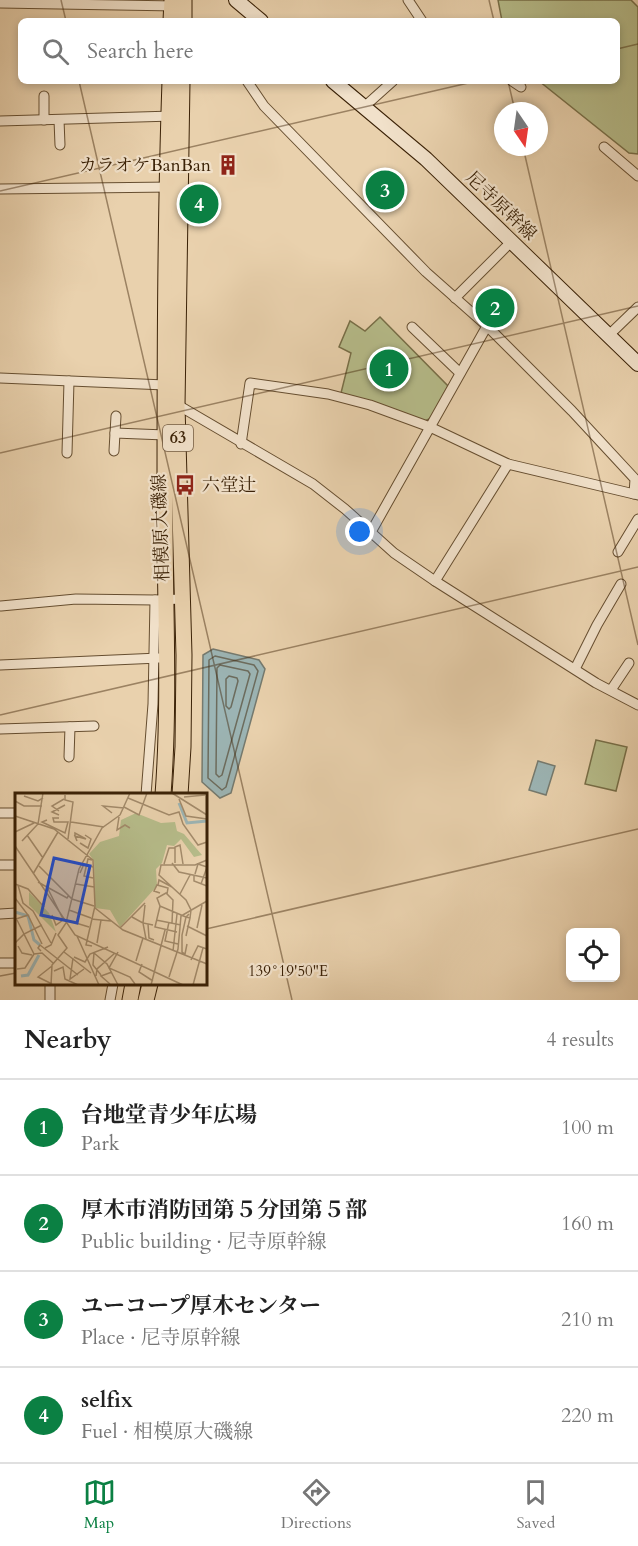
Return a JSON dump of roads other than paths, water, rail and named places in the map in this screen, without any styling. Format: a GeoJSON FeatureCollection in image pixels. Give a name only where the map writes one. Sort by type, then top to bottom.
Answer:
{"type":"FeatureCollection","features":[{"type":"Feature","properties":{"kind":"main road","name":"相模原大磯線"},"geometry":{"type":"LineString","coordinates":[[170,84],[175,116]]}},
{"type":"Feature","properties":{"kind":"main road","name":"相模原大磯線"},"geometry":{"type":"LineString","coordinates":[[163,793],[167,742],[161,658],[160,600],[165,385],[175,116],[181,84]]}},
{"type":"Feature","properties":{"kind":"main road","name":"相模原大磯線"},"geometry":{"type":"LineString","coordinates":[[173,187],[183,598],[183,747],[180,793]]}},
{"type":"Feature","properties":{"kind":"main road"},"geometry":{"type":"LineString","coordinates":[[130,1000],[133,985]]}},
{"type":"Feature","properties":{"kind":"main road"},"geometry":{"type":"LineString","coordinates":[[147,1000],[150,985]]}},
{"type":"Feature","properties":{"kind":"street"},"geometry":{"type":"LineString","coordinates":[[236,0],[254,18]]}},
{"type":"Feature","properties":{"kind":"street"},"geometry":{"type":"LineString","coordinates":[[408,0],[420,18]]}},
{"type":"Feature","properties":{"kind":"street"},"geometry":{"type":"LineString","coordinates":[[0,3],[178,9]]}},
{"type":"Feature","properties":{"kind":"street"},"geometry":{"type":"LineString","coordinates":[[241,444],[250,383],[328,394],[370,405],[430,427],[508,464],[636,495],[636,475],[487,326],[426,272],[264,106],[250,84]]}},
{"type":"Feature","properties":{"kind":"street","name":"尼寺原幹線"},"geometry":{"type":"LineString","coordinates":[[337,84],[426,159],[638,363]]}},
{"type":"Feature","properties":{"kind":"street"},"geometry":{"type":"LineString","coordinates":[[364,107],[390,84]]}},
{"type":"Feature","properties":{"kind":"street"},"geometry":{"type":"LineString","coordinates":[[516,84],[521,87]]}},
{"type":"Feature","properties":{"kind":"street"},"geometry":{"type":"LineString","coordinates":[[44,96],[44,120]]}},
{"type":"Feature","properties":{"kind":"street"},"geometry":{"type":"LineString","coordinates":[[0,121],[175,116]]}},
{"type":"Feature","properties":{"kind":"street"},"geometry":{"type":"LineString","coordinates":[[59,120],[60,145]]}},
{"type":"Feature","properties":{"kind":"street"},"geometry":{"type":"LineString","coordinates":[[604,147],[638,176]]}},
{"type":"Feature","properties":{"kind":"street"},"geometry":{"type":"LineString","coordinates":[[0,189],[173,187]]}},
{"type":"Feature","properties":{"kind":"street"},"geometry":{"type":"LineString","coordinates":[[455,297],[512,241]]}},
{"type":"Feature","properties":{"kind":"street"},"geometry":{"type":"LineString","coordinates":[[609,335],[638,307]]}},
{"type":"Feature","properties":{"kind":"street"},"geometry":{"type":"LineString","coordinates":[[371,532],[487,326]]}},
{"type":"Feature","properties":{"kind":"street"},"geometry":{"type":"LineString","coordinates":[[412,327],[417,339],[460,374]]}},
{"type":"Feature","properties":{"kind":"street"},"geometry":{"type":"LineString","coordinates":[[0,378],[165,385],[177,405],[313,484],[394,553],[435,581],[502,625],[638,705]]}},
{"type":"Feature","properties":{"kind":"street"},"geometry":{"type":"LineString","coordinates":[[67,453],[69,381]]}},
{"type":"Feature","properties":{"kind":"street"},"geometry":{"type":"LineString","coordinates":[[114,451],[116,416]]}},
{"type":"Feature","properties":{"kind":"street"},"geometry":{"type":"LineString","coordinates":[[115,433],[165,435]]}},
{"type":"Feature","properties":{"kind":"street"},"geometry":{"type":"LineString","coordinates":[[435,581],[508,464]]}},
{"type":"Feature","properties":{"kind":"street"},"geometry":{"type":"LineString","coordinates":[[618,552],[638,519]]}},
{"type":"Feature","properties":{"kind":"street"},"geometry":{"type":"LineString","coordinates":[[575,669],[621,584]]}},
{"type":"Feature","properties":{"kind":"street"},"geometry":{"type":"LineString","coordinates":[[2,606],[76,599],[183,598]]}},
{"type":"Feature","properties":{"kind":"street"},"geometry":{"type":"LineString","coordinates":[[14,605],[15,616]]}},
{"type":"Feature","properties":{"kind":"street"},"geometry":{"type":"LineString","coordinates":[[601,618],[612,624]]}},
{"type":"Feature","properties":{"kind":"street"},"geometry":{"type":"LineString","coordinates":[[0,665],[161,658],[146,793]]}},
{"type":"Feature","properties":{"kind":"street"},"geometry":{"type":"LineString","coordinates":[[610,690],[629,663]]}},
{"type":"Feature","properties":{"kind":"street"},"geometry":{"type":"LineString","coordinates":[[0,729],[94,726]]}},
{"type":"Feature","properties":{"kind":"street"},"geometry":{"type":"LineString","coordinates":[[69,757],[70,727]]}},
{"type":"Feature","properties":{"kind":"street"},"geometry":{"type":"LineString","coordinates":[[0,914],[15,913]]}},
{"type":"Feature","properties":{"kind":"street"},"geometry":{"type":"LineString","coordinates":[[110,1000],[113,985]]}},
{"type":"Feature","properties":{"kind":"water"},"geometry":{"type":"Polygon","coordinates":[[[213,649],[259,660],[265,669],[231,793],[220,798],[202,782],[203,655],[213,649]]]}},
{"type":"Feature","properties":{"kind":"water"},"geometry":{"type":"Polygon","coordinates":[[[538,761],[555,766],[546,795],[529,790],[538,761]]]}},
{"type":"Feature","properties":{"kind":"place","name":"カラオケBanBan"},"geometry":{"type":"Point","coordinates":[228,165]}},
{"type":"Feature","properties":{"kind":"place","name":"ユーコープ厚木センター"},"geometry":{"type":"Point","coordinates":[385,190]}},
{"type":"Feature","properties":{"kind":"place","name":"selfix"},"geometry":{"type":"Point","coordinates":[199,204]}},
{"type":"Feature","properties":{"kind":"place","name":"厚木市消防団第５分団第５部"},"geometry":{"type":"Point","coordinates":[495,308]}},
{"type":"Feature","properties":{"kind":"place","name":"台地堂青少年広場"},"geometry":{"type":"Point","coordinates":[389,369]}},
{"type":"Feature","properties":{"kind":"place","name":"六堂辻"},"geometry":{"type":"Point","coordinates":[185,485]}}]}
